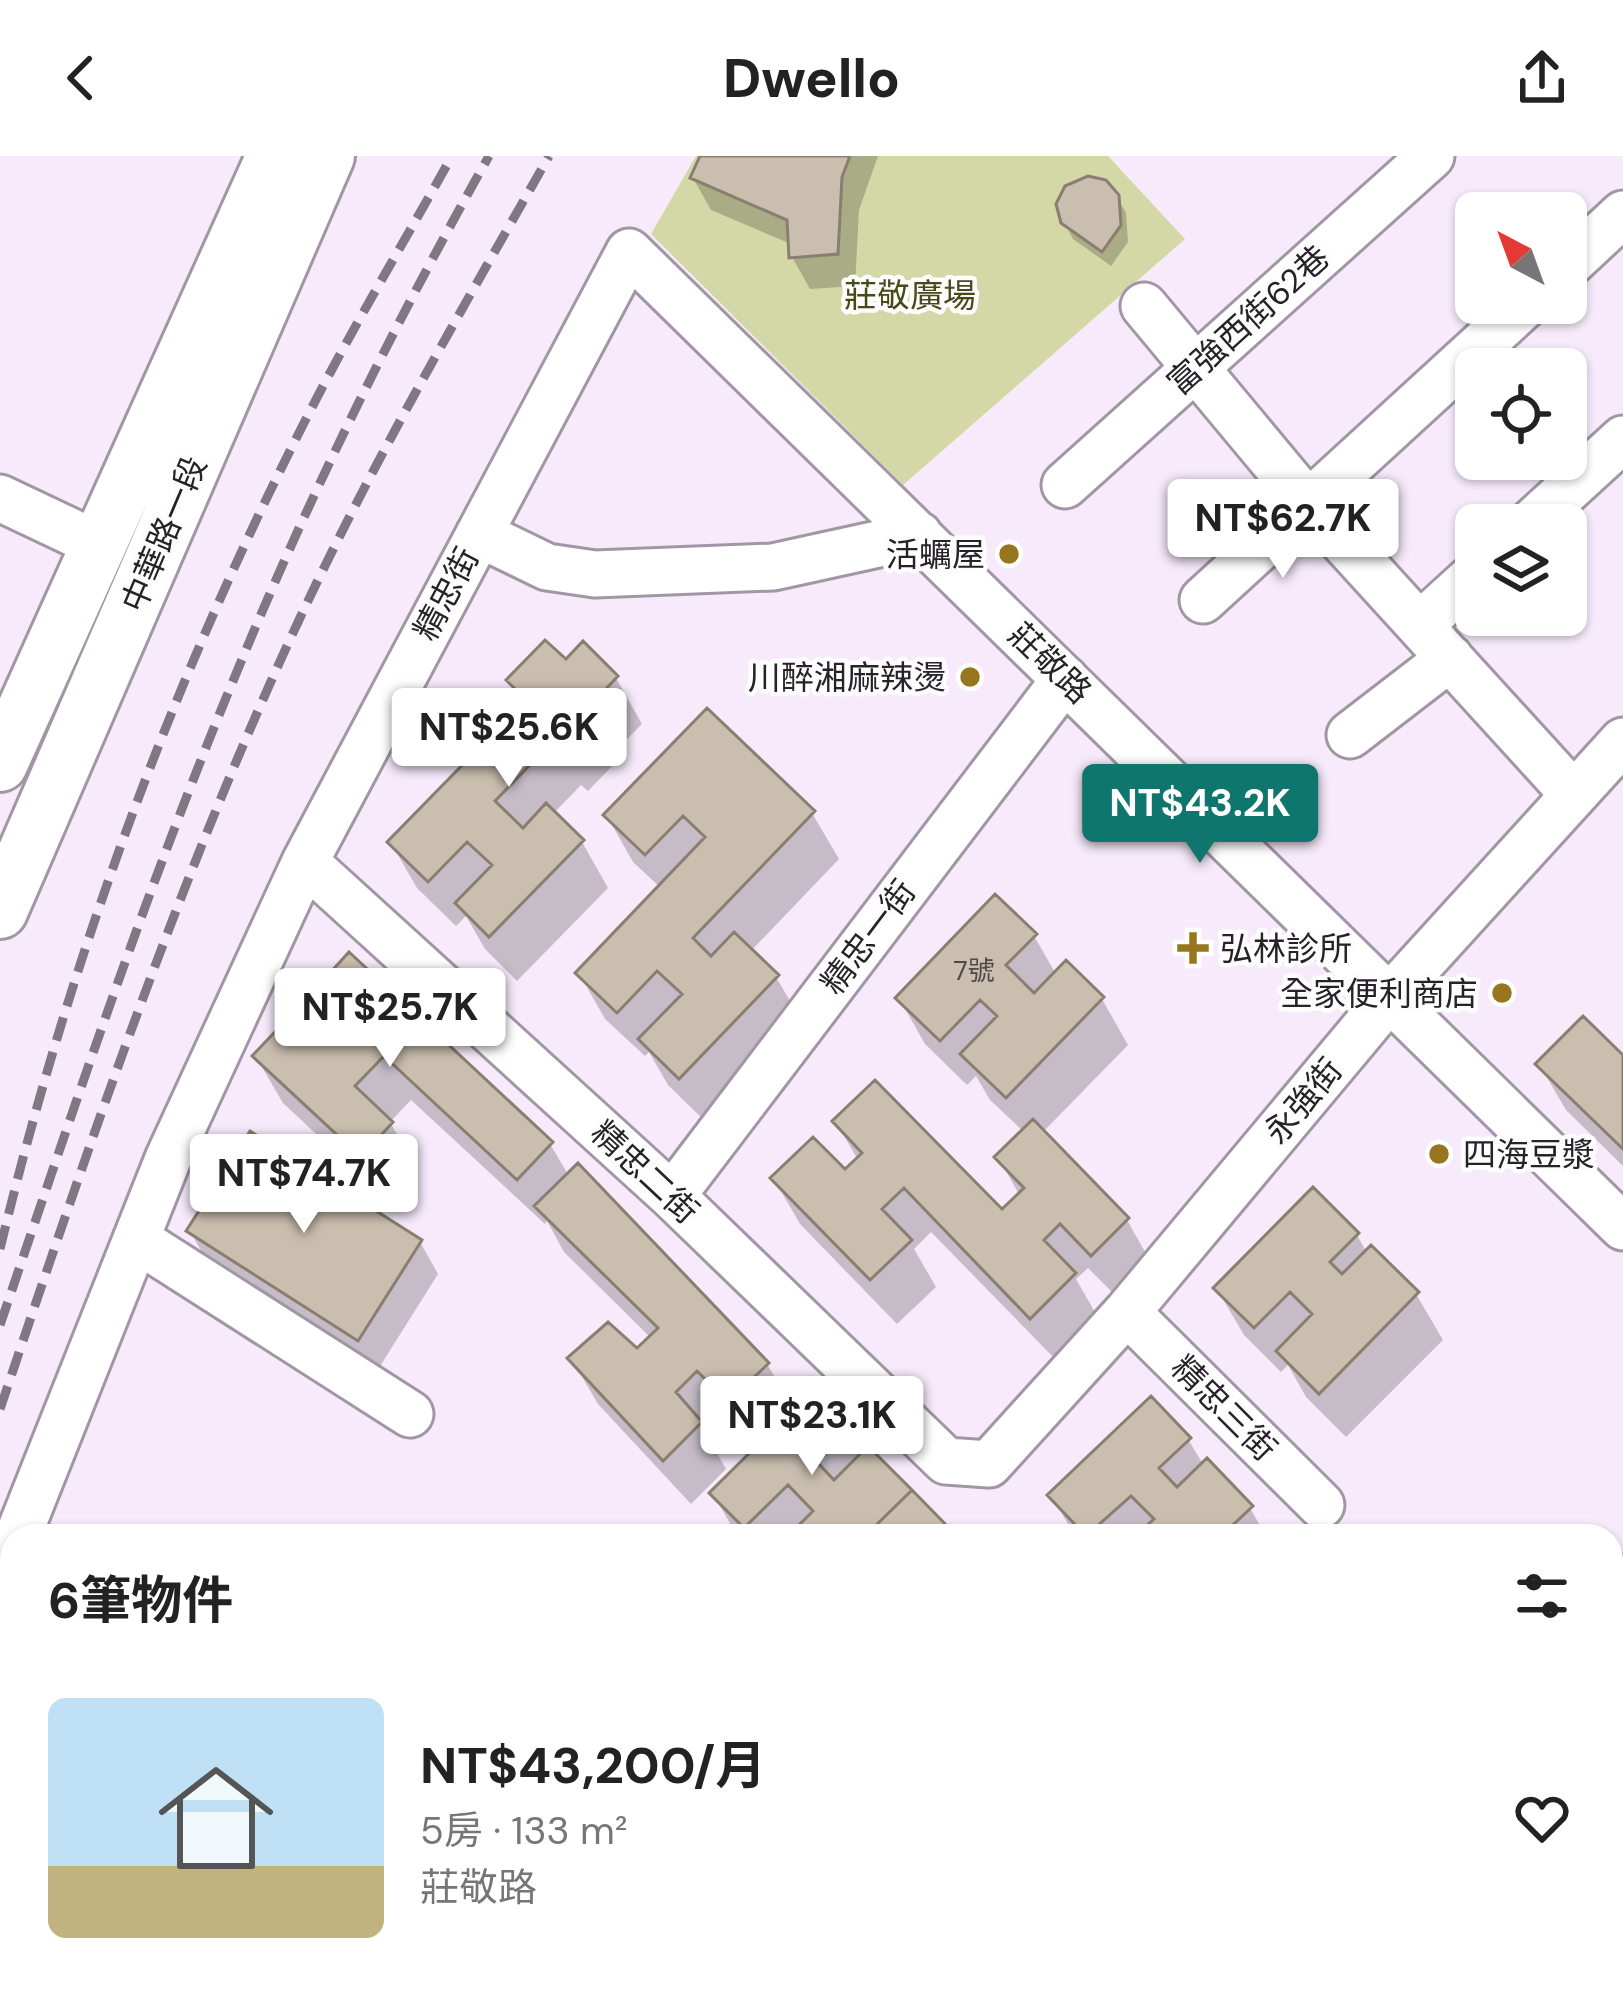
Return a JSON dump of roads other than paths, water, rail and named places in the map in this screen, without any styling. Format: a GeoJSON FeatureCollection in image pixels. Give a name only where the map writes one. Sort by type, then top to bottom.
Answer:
{"type":"FeatureCollection","features":[{"type":"Feature","properties":{"kind":"main road","name":"中華路一段"},"geometry":{"type":"LineString","coordinates":[[0,764],[274,156]]}},
{"type":"Feature","properties":{"kind":"main road","name":"中華路一段"},"geometry":{"type":"LineString","coordinates":[[0,911],[327,156]]}},
{"type":"Feature","properties":{"kind":"street","name":"富強西街62巷"},"geometry":{"type":"LineString","coordinates":[[1065,484],[1431,156]]}},
{"type":"Feature","properties":{"kind":"street"},"geometry":{"type":"LineString","coordinates":[[1587,247],[1623,214]]}},
{"type":"Feature","properties":{"kind":"street","name":"精忠街"},"geometry":{"type":"LineString","coordinates":[[23,1524],[168,1159],[305,862],[629,253]]}},
{"type":"Feature","properties":{"kind":"street","name":"莊敬路"},"geometry":{"type":"LineString","coordinates":[[629,253],[1623,1227]]}},
{"type":"Feature","properties":{"kind":"street"},"geometry":{"type":"LineString","coordinates":[[1144,305],[1308,503],[1574,795]]}},
{"type":"Feature","properties":{"kind":"street"},"geometry":{"type":"LineString","coordinates":[[1203,600],[1504,324]]}},
{"type":"Feature","properties":{"kind":"street"},"geometry":{"type":"LineString","coordinates":[[1552,504],[1623,439]]}},
{"type":"Feature","properties":{"kind":"street"},"geometry":{"type":"LineString","coordinates":[[0,498],[99,545]]}},
{"type":"Feature","properties":{"kind":"street"},"geometry":{"type":"LineString","coordinates":[[478,534],[547,567],[595,574],[772,567],[919,535]]}},
{"type":"Feature","properties":{"kind":"street"},"geometry":{"type":"LineString","coordinates":[[1350,735],[1435,642],[1455,609]]}},
{"type":"Feature","properties":{"kind":"street","name":"精忠一街"},"geometry":{"type":"LineString","coordinates":[[672,1196],[1065,679]]}},
{"type":"Feature","properties":{"kind":"street","name":"永強街"},"geometry":{"type":"LineString","coordinates":[[989,1464],[1127,1312],[1391,996],[1623,742]]}},
{"type":"Feature","properties":{"kind":"street","name":"精忠二街"},"geometry":{"type":"LineString","coordinates":[[305,862],[672,1196],[946,1461],[989,1464]]}},
{"type":"Feature","properties":{"kind":"street"},"geometry":{"type":"LineString","coordinates":[[136,1239],[410,1414]]}},
{"type":"Feature","properties":{"kind":"street","name":"精忠三街"},"geometry":{"type":"LineString","coordinates":[[1127,1312],[1321,1505]]}},
{"type":"Feature","properties":{"kind":"railway"},"geometry":{"type":"LineString","coordinates":[[0,1249],[58,1035],[168,722],[306,419],[452,156]]}},
{"type":"Feature","properties":{"kind":"railway"},"geometry":{"type":"LineString","coordinates":[[0,1325],[143,913],[238,669],[356,409],[489,156]]}},
{"type":"Feature","properties":{"kind":"railway"},"geometry":{"type":"LineString","coordinates":[[0,1409],[139,1010],[256,716],[357,502],[549,156]]}},
{"type":"Feature","properties":{"kind":"place","name":"活蠣屋"},"geometry":{"type":"Point","coordinates":[1009,554]}},
{"type":"Feature","properties":{"kind":"place","name":"川醉湘麻辣燙"},"geometry":{"type":"Point","coordinates":[970,677]}},
{"type":"Feature","properties":{"kind":"place","name":"弘林診所"},"geometry":{"type":"Point","coordinates":[1193,948]}},
{"type":"Feature","properties":{"kind":"place","name":"全家便利商店"},"geometry":{"type":"Point","coordinates":[1502,993]}},
{"type":"Feature","properties":{"kind":"place","name":"四海豆漿"},"geometry":{"type":"Point","coordinates":[1439,1154]}},
{"type":"Feature","properties":{"kind":"park label","name":"莊敬廣場"},"geometry":{"type":"Point","coordinates":[910,295]}}]}
